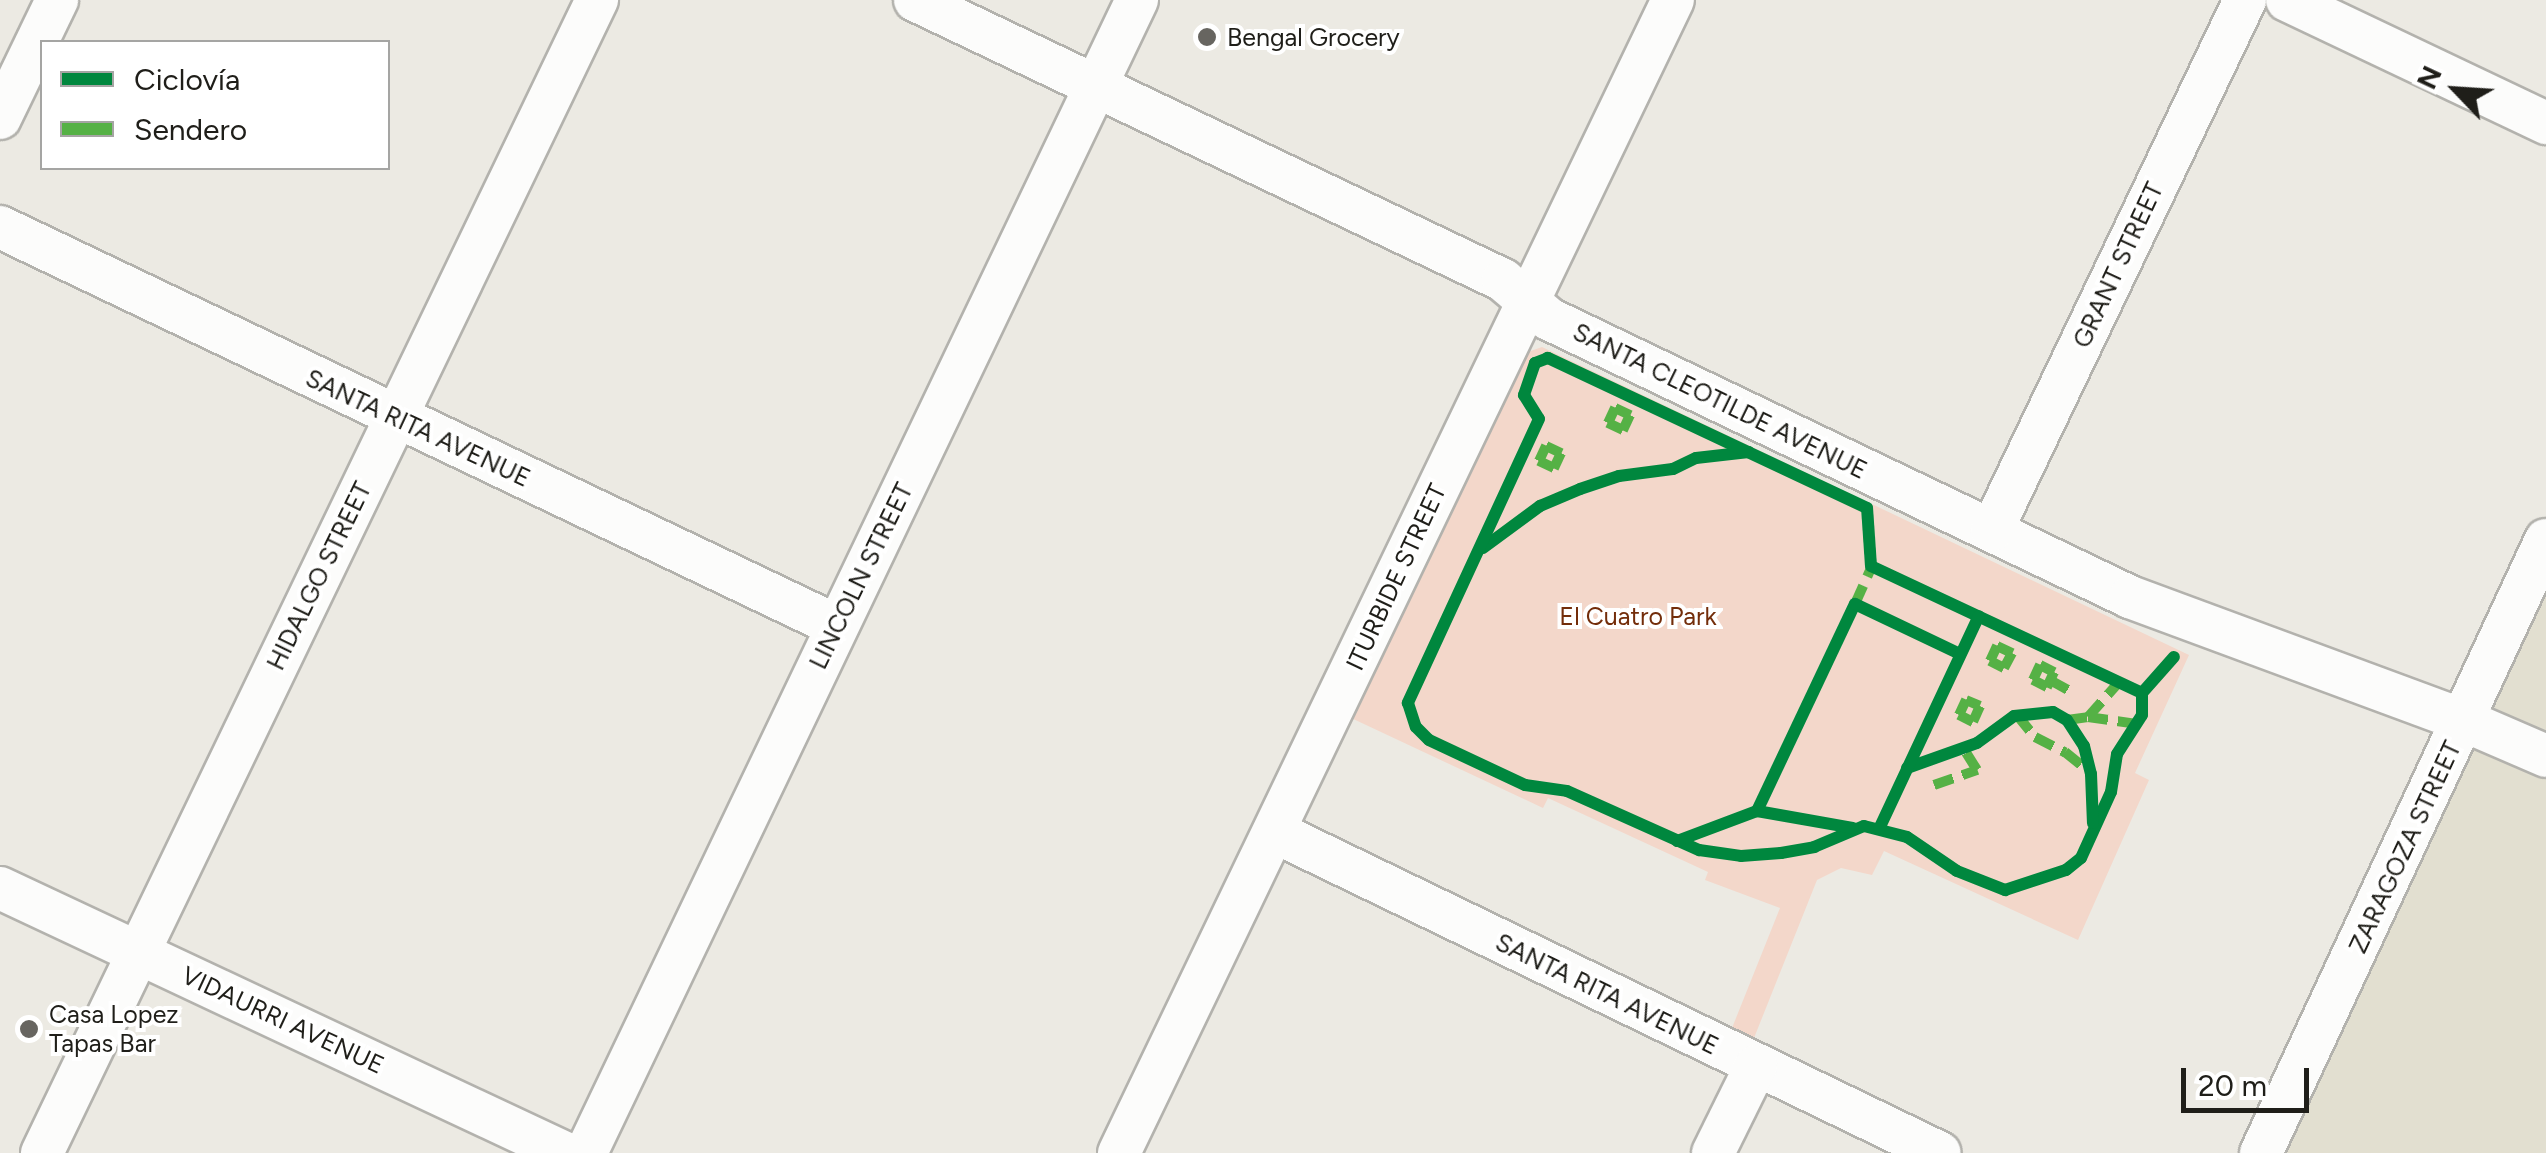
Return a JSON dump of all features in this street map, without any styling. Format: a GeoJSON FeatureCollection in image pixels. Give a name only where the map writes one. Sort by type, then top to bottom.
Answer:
{"type":"FeatureCollection","features":[{"type":"Feature","properties":{"kind":"street"},"geometry":{"type":"LineString","coordinates":[[0,118],[57,0]]}},
{"type":"Feature","properties":{"kind":"street","name":"HIDALGO STREET"},"geometry":{"type":"LineString","coordinates":[[42,1153],[597,0]]}},
{"type":"Feature","properties":{"kind":"street","name":"SANTA CLEOTILDE AVENUE"},"geometry":{"type":"LineString","coordinates":[[915,0],[1503,280],[1549,319],[2180,618],[2463,720],[2546,756]]}},
{"type":"Feature","properties":{"kind":"street","name":"LINCOLN STREET"},"geometry":{"type":"LineString","coordinates":[[586,1153],[1137,0]]}},
{"type":"Feature","properties":{"kind":"street","name":"ITURBIDE STREET"},"geometry":{"type":"LineString","coordinates":[[1119,1153],[1673,0]]}},
{"type":"Feature","properties":{"kind":"street","name":"GRANT STREET"},"geometry":{"type":"LineString","coordinates":[[1992,530],[2244,0]]}},
{"type":"Feature","properties":{"kind":"street"},"geometry":{"type":"LineString","coordinates":[[2287,0],[2546,122]]}},
{"type":"Feature","properties":{"kind":"street","name":"SANTA RITA AVENUE"},"geometry":{"type":"LineString","coordinates":[[0,227],[837,626]]}},
{"type":"Feature","properties":{"kind":"street","name":"ZARAGOZA STREET"},"geometry":{"type":"LineString","coordinates":[[2261,1153],[2546,540]]}},
{"type":"Feature","properties":{"kind":"street","name":"SANTA RITA AVENUE"},"geometry":{"type":"LineString","coordinates":[[1275,832],[1940,1153]]}},
{"type":"Feature","properties":{"kind":"street","name":"VIDAURRI AVENUE"},"geometry":{"type":"LineString","coordinates":[[0,888],[566,1153]]}},
{"type":"Feature","properties":{"kind":"street"},"geometry":{"type":"LineString","coordinates":[[1714,1153],[1756,1066]]}},
{"type":"Feature","properties":{"kind":"shaded area"},"geometry":{"type":"Polygon","coordinates":[[[2546,540],[2546,1153],[2261,1153],[2546,540]]]}},
{"type":"Feature","properties":{"kind":"green space","name":"El Cuatro Park"},"geometry":{"type":"Polygon","coordinates":[[[1542,347],[2189,655],[2135,773],[2149,780],[2078,940],[1884,851],[1872,875],[1841,868],[1817,880],[1752,1043],[1730,1033],[1780,908],[1705,880],[1708,872],[1548,798],[1543,808],[1349,717],[1525,353],[1542,347]]]}},
{"type":"Feature","properties":{"kind":"marked path"},"geometry":{"type":"LineString","coordinates":[[1615,408],[1630,415],[1623,430],[1608,423],[1615,408]]}},
{"type":"Feature","properties":{"kind":"marked path"},"geometry":{"type":"LineString","coordinates":[[1546,446],[1561,453],[1554,468],[1539,461],[1546,446]]}},
{"type":"Feature","properties":{"kind":"marked path"},"geometry":{"type":"LineString","coordinates":[[1855,604],[1872,566]]}},
{"type":"Feature","properties":{"kind":"marked path"},"geometry":{"type":"LineString","coordinates":[[1997,646],[2012,653],[2004,668],[1990,661],[1997,646]]}},
{"type":"Feature","properties":{"kind":"marked path"},"geometry":{"type":"LineString","coordinates":[[2040,665],[2054,672],[2047,687],[2033,680],[2040,665]]}},
{"type":"Feature","properties":{"kind":"marked path"},"geometry":{"type":"LineString","coordinates":[[2050,680],[2070,691]]}},
{"type":"Feature","properties":{"kind":"marked path"},"geometry":{"type":"LineString","coordinates":[[2088,717],[2120,681]]}},
{"type":"Feature","properties":{"kind":"marked path"},"geometry":{"type":"LineString","coordinates":[[1966,700],[1980,706],[1973,722],[1959,715],[1966,700]]}},
{"type":"Feature","properties":{"kind":"marked path"},"geometry":{"type":"LineString","coordinates":[[2017,715],[2035,737],[2065,752],[2087,770]]}},
{"type":"Feature","properties":{"kind":"marked path"},"geometry":{"type":"LineString","coordinates":[[2067,720],[2088,717],[2137,724]]}},
{"type":"Feature","properties":{"kind":"marked path"},"geometry":{"type":"LineString","coordinates":[[1934,785],[1977,770],[1964,749]]}},
{"type":"Feature","properties":{"kind":"cycle path"},"geometry":{"type":"LineString","coordinates":[[2142,693],[1871,566],[1867,508],[1548,358],[1535,363],[1524,395],[1539,419],[1408,703],[1416,727],[1429,740],[1525,785],[1567,791],[1699,850],[1741,856],[1781,853],[1814,847],[1864,826],[1907,837],[1957,871],[2005,890],[2066,870],[2081,858],[2111,792],[2117,754],[2142,715],[2142,693],[2174,657]]}},
{"type":"Feature","properties":{"kind":"cycle path"},"geometry":{"type":"LineString","coordinates":[[1483,548],[1540,506],[1580,489],[1619,476],[1673,469],[1696,458],[1749,452]]}},
{"type":"Feature","properties":{"kind":"cycle path"},"geometry":{"type":"LineString","coordinates":[[1757,811],[1855,604],[1960,654]]}},
{"type":"Feature","properties":{"kind":"cycle path"},"geometry":{"type":"LineString","coordinates":[[1879,829],[1979,616]]}},
{"type":"Feature","properties":{"kind":"cycle path"},"geometry":{"type":"LineString","coordinates":[[1907,768],[1977,743],[2014,716],[2053,712],[2067,720],[2084,746],[2091,774],[2093,823]]}},
{"type":"Feature","properties":{"kind":"cycle path"},"geometry":{"type":"LineString","coordinates":[[1677,841],[1757,811],[1853,828]]}},
{"type":"Feature","properties":{"kind":"place","name":"Bengal Grocery"},"geometry":{"type":"Point","coordinates":[1207,37]}},
{"type":"Feature","properties":{"kind":"place","name":"Casa Lopez Tapas Bar"},"geometry":{"type":"Point","coordinates":[29,1029]}}]}
